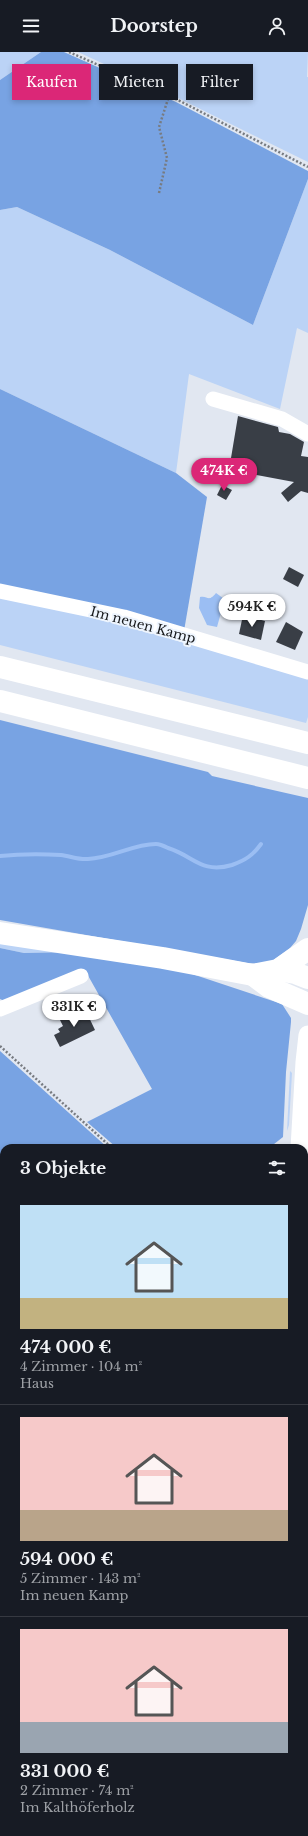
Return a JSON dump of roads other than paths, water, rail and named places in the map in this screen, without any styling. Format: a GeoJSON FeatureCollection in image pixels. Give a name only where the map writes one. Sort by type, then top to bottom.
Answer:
{"type":"FeatureCollection","features":[{"type":"Feature","properties":{"kind":"highway"},"geometry":{"type":"LineString","coordinates":[[0,667],[308,743]]}},
{"type":"Feature","properties":{"kind":"highway"},"geometry":{"type":"LineString","coordinates":[[0,701],[308,778]]}},
{"type":"Feature","properties":{"kind":"highway"},"geometry":{"type":"LineString","coordinates":[[0,933],[163,958],[253,975],[278,970],[295,973],[308,978]]}},
{"type":"Feature","properties":{"kind":"highway"},"geometry":{"type":"LineString","coordinates":[[278,970],[308,950]]}},
{"type":"Feature","properties":{"kind":"highway"},"geometry":{"type":"LineString","coordinates":[[253,975],[269,987],[308,1004]]}},
{"type":"Feature","properties":{"kind":"main road"},"geometry":{"type":"LineString","coordinates":[[300,1144],[308,1035]]}},
{"type":"Feature","properties":{"kind":"street"},"geometry":{"type":"LineString","coordinates":[[213,399],[282,419],[308,434]]}},
{"type":"Feature","properties":{"kind":"street","name":"Im neuen Kamp"},"geometry":{"type":"LineString","coordinates":[[0,591],[124,617],[308,672]]}},
{"type":"Feature","properties":{"kind":"street"},"geometry":{"type":"LineString","coordinates":[[0,1010],[81,976]]}},
{"type":"Feature","properties":{"kind":"waterway"},"geometry":{"type":"LineString","coordinates":[[0,856],[53,855],[88,859],[106,856],[139,846],[156,844],[177,851],[205,866],[221,867],[232,865],[245,859],[261,844]]}}]}
